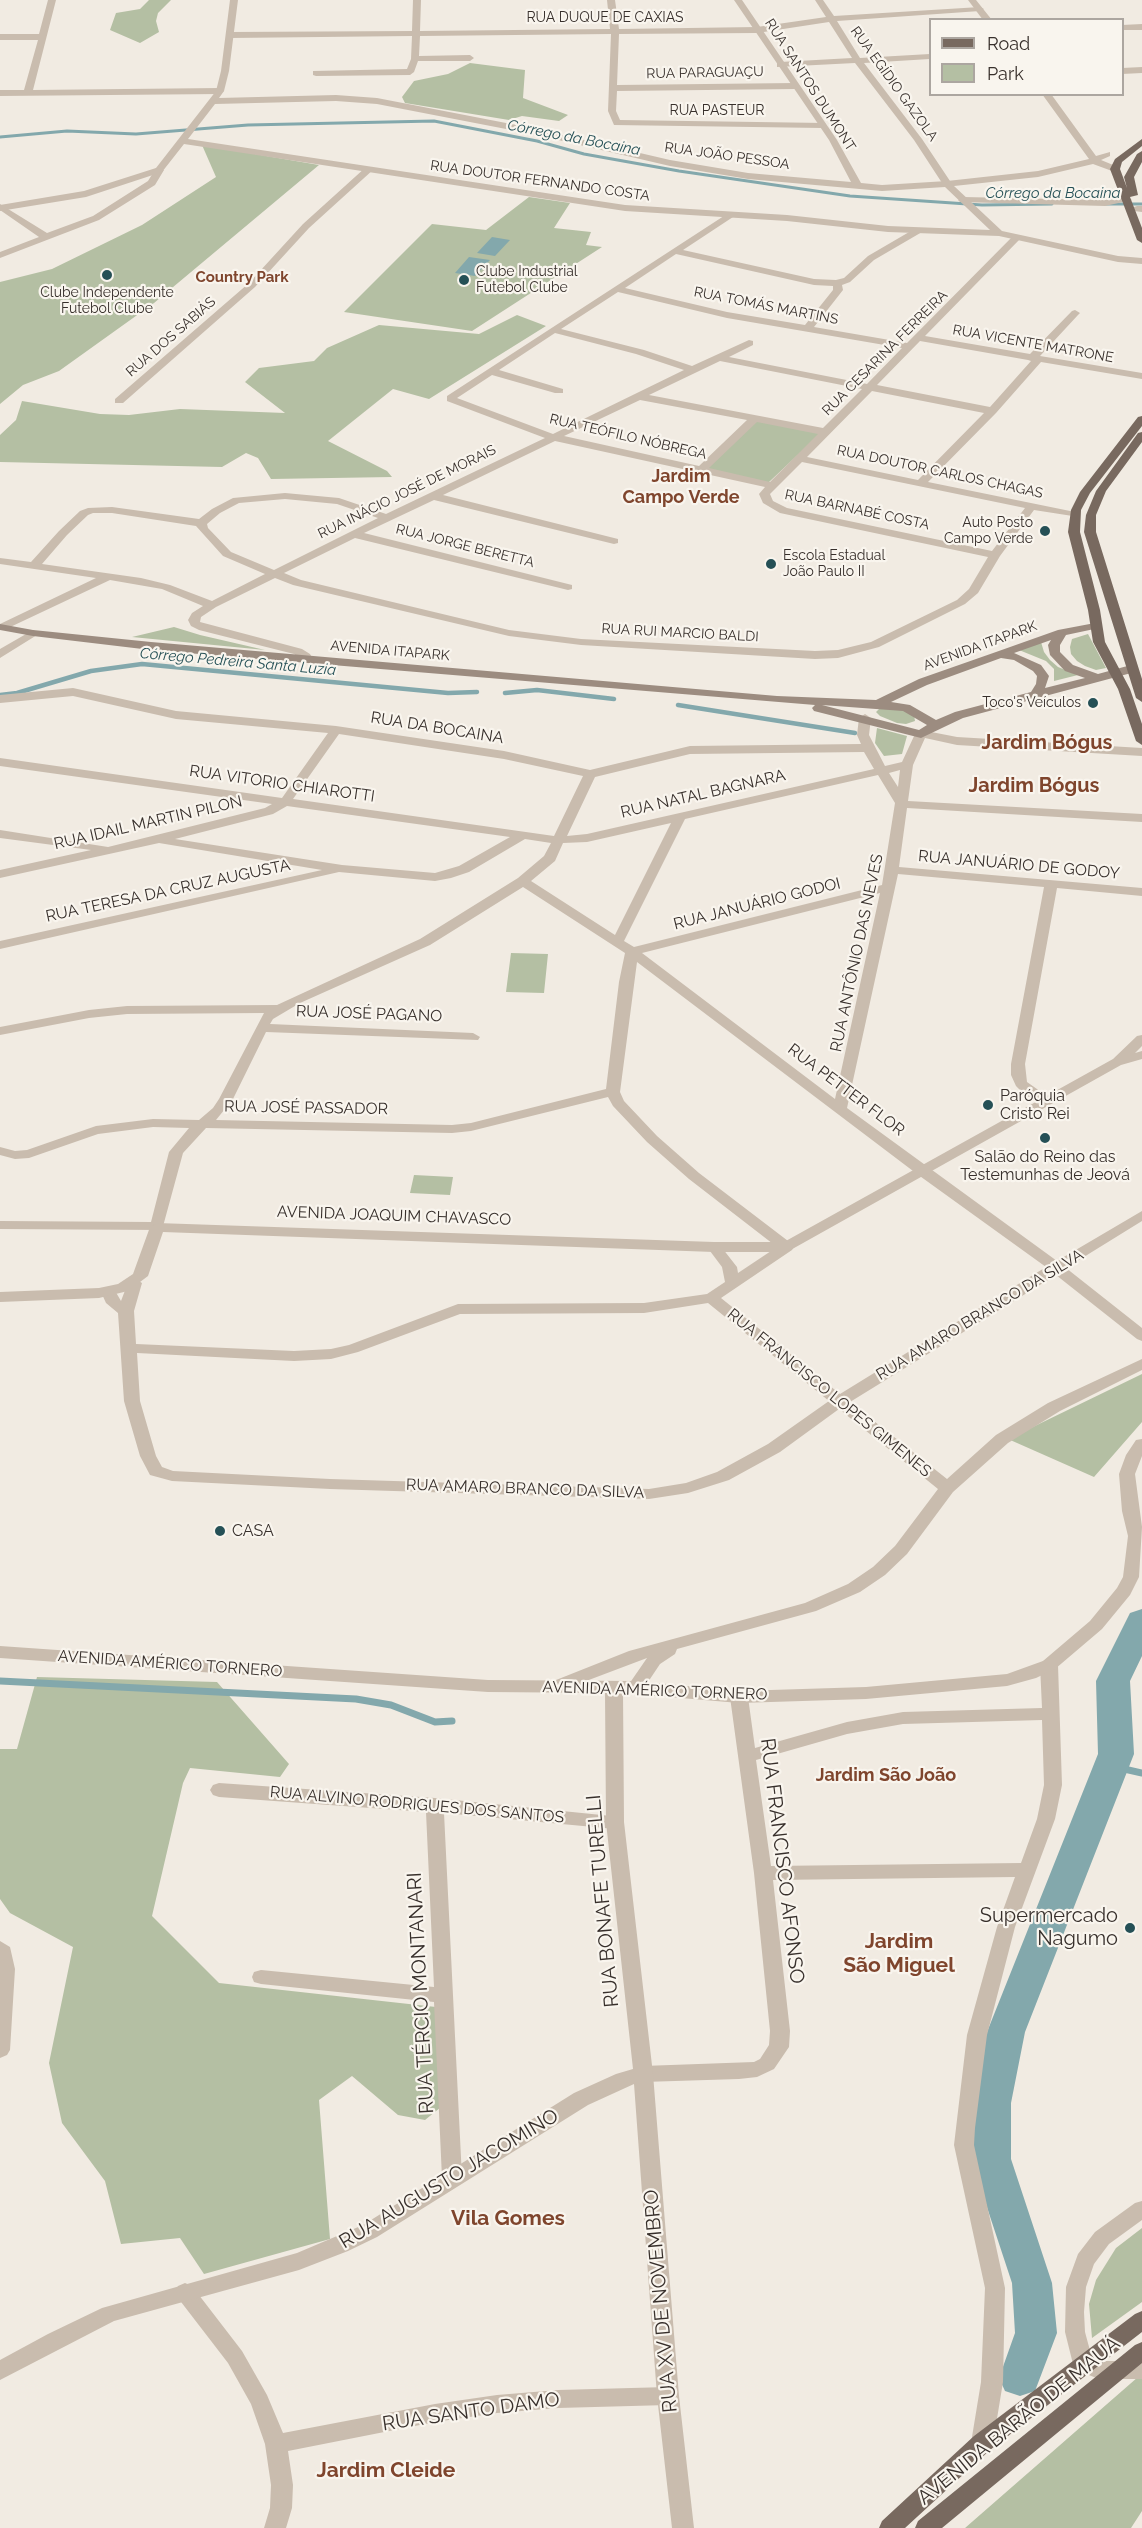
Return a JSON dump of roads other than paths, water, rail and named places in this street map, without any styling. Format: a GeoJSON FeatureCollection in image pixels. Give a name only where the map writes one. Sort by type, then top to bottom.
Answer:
{"type":"FeatureCollection","features":[{"type":"Feature","properties":{"kind":"main road"},"geometry":{"type":"LineString","coordinates":[[1142,142],[1123,157],[1115,169],[1142,220]]}},
{"type":"Feature","properties":{"kind":"main road"},"geometry":{"type":"LineString","coordinates":[[1129,177],[1142,154]]}},
{"type":"Feature","properties":{"kind":"main road"},"geometry":{"type":"LineString","coordinates":[[1123,157],[1129,162],[1129,177],[1142,240]]}},
{"type":"Feature","properties":{"kind":"main road"},"geometry":{"type":"LineString","coordinates":[[1142,419],[1084,492],[1075,515],[1074,532],[1094,610],[1099,642],[1116,672],[1142,741]]}},
{"type":"Feature","properties":{"kind":"main road"},"geometry":{"type":"LineString","coordinates":[[1142,435],[1101,491],[1091,515],[1090,532],[1131,669],[1142,698]]}},
{"type":"Feature","properties":{"kind":"main road"},"geometry":{"type":"LineString","coordinates":[[1095,626],[1114,632],[1126,650]]}},
{"type":"Feature","properties":{"kind":"main road","name":"AVENIDA ITAPARK"},"geometry":{"type":"LineString","coordinates":[[865,718],[878,704],[923,682],[1062,632],[1095,626]]}},
{"type":"Feature","properties":{"kind":"main road","name":"AVENIDA ITAPARK"},"geometry":{"type":"LineString","coordinates":[[1,627],[33,633],[151,646],[777,700],[878,704],[906,708],[935,724]]}},
{"type":"Feature","properties":{"kind":"main road"},"geometry":{"type":"LineString","coordinates":[[1062,632],[1054,645],[1054,653],[1069,668],[1095,678]]}},
{"type":"Feature","properties":{"kind":"main road"},"geometry":{"type":"LineString","coordinates":[[1000,654],[1017,657],[1037,668],[1043,676],[1042,684],[1036,693]]}},
{"type":"Feature","properties":{"kind":"main road"},"geometry":{"type":"LineString","coordinates":[[921,734],[935,724],[1036,693],[1131,669]]}},
{"type":"Feature","properties":{"kind":"main road"},"geometry":{"type":"LineString","coordinates":[[806,701],[870,694],[923,682]]}},
{"type":"Feature","properties":{"kind":"main road","name":"AVENIDA ITAPARK"},"geometry":{"type":"LineString","coordinates":[[777,700],[865,718],[921,734]]}},
{"type":"Feature","properties":{"kind":"main road","name":"AVENIDA BARÃO DE MAUÁ"},"geometry":{"type":"LineString","coordinates":[[890,2528],[982,2443],[1142,2320]]}},
{"type":"Feature","properties":{"kind":"main road","name":"AVENIDA BARÃO DE MAUÁ"},"geometry":{"type":"LineString","coordinates":[[926,2528],[1142,2352]]}},
{"type":"Feature","properties":{"kind":"street"},"geometry":{"type":"LineString","coordinates":[[28,93],[52,0]]}},
{"type":"Feature","properties":{"kind":"street"},"geometry":{"type":"LineString","coordinates":[[0,255],[76,228],[114,208],[152,183],[159,170],[194,128],[220,91],[225,71],[234,0]]}},
{"type":"Feature","properties":{"kind":"street"},"geometry":{"type":"LineString","coordinates":[[316,73],[404,73],[412,70],[417,33],[417,0]]}},
{"type":"Feature","properties":{"kind":"street"},"geometry":{"type":"LineString","coordinates":[[611,0],[615,32],[614,88]]}},
{"type":"Feature","properties":{"kind":"street","name":"RUA SANTOS DUMONT"},"geometry":{"type":"LineString","coordinates":[[738,0],[822,125],[857,185]]}},
{"type":"Feature","properties":{"kind":"street","name":"RUA EGÍDIO GAZOLA"},"geometry":{"type":"LineString","coordinates":[[819,0],[858,60],[918,140],[947,184],[988,224]]}},
{"type":"Feature","properties":{"kind":"street"},"geometry":{"type":"LineString","coordinates":[[972,0],[987,18]]}},
{"type":"Feature","properties":{"kind":"street","name":"RUA DUQUE DE CAXIAS"},"geometry":{"type":"LineString","coordinates":[[230,35],[757,30],[832,19],[980,9]]}},
{"type":"Feature","properties":{"kind":"street"},"geometry":{"type":"LineString","coordinates":[[1124,28],[1142,27]]}},
{"type":"Feature","properties":{"kind":"street"},"geometry":{"type":"LineString","coordinates":[[0,37],[44,37]]}},
{"type":"Feature","properties":{"kind":"street"},"geometry":{"type":"LineString","coordinates":[[780,65],[929,56]]}},
{"type":"Feature","properties":{"kind":"street"},"geometry":{"type":"LineString","coordinates":[[415,59],[470,58]]}},
{"type":"Feature","properties":{"kind":"street"},"geometry":{"type":"LineString","coordinates":[[1124,71],[1142,70]]}},
{"type":"Feature","properties":{"kind":"street","name":"RUA PARAGUAÇU"},"geometry":{"type":"LineString","coordinates":[[614,88],[795,86]]}},
{"type":"Feature","properties":{"kind":"street","name":"RUA PASTEUR"},"geometry":{"type":"LineString","coordinates":[[614,88],[612,111],[614,120],[627,125],[822,125]]}},
{"type":"Feature","properties":{"kind":"street"},"geometry":{"type":"LineString","coordinates":[[0,93],[220,91]]}},
{"type":"Feature","properties":{"kind":"street"},"geometry":{"type":"LineString","coordinates":[[1048,96],[1095,161],[1115,169]]}},
{"type":"Feature","properties":{"kind":"street","name":"RUA JOÃO PESSOA"},"geometry":{"type":"LineString","coordinates":[[214,101],[336,98],[377,101],[537,132],[669,163],[748,176],[893,188],[1038,174],[1095,161],[1107,154]]}},
{"type":"Feature","properties":{"kind":"street","name":"RUA DOUTOR FERNANDO COSTA"},"geometry":{"type":"LineString","coordinates":[[184,140],[625,208],[788,218],[852,227],[999,233],[1118,259],[1142,261]]}},
{"type":"Feature","properties":{"kind":"street"},"geometry":{"type":"LineString","coordinates":[[1082,142],[1092,149],[1123,157]]}},
{"type":"Feature","properties":{"kind":"street","name":"RUA DOS SABIÁS"},"geometry":{"type":"LineString","coordinates":[[120,401],[252,285],[306,226],[369,169]]}},
{"type":"Feature","properties":{"kind":"street"},"geometry":{"type":"LineString","coordinates":[[1,208],[87,194],[159,170]]}},
{"type":"Feature","properties":{"kind":"street"},"geometry":{"type":"LineString","coordinates":[[966,203],[1135,205]]}},
{"type":"Feature","properties":{"kind":"street"},"geometry":{"type":"LineString","coordinates":[[1,208],[48,238]]}},
{"type":"Feature","properties":{"kind":"street"},"geometry":{"type":"LineString","coordinates":[[491,371],[730,215]]}},
{"type":"Feature","properties":{"kind":"street","name":"RUA DOUTOR FERNANDO COSTA"},"geometry":{"type":"LineString","coordinates":[[968,230],[988,224],[999,233]]}},
{"type":"Feature","properties":{"kind":"street"},"geometry":{"type":"LineString","coordinates":[[675,251],[814,282],[837,283],[847,280],[871,258],[919,230]]}},
{"type":"Feature","properties":{"kind":"street","name":"RUA CESARINA FERREIRA"},"geometry":{"type":"LineString","coordinates":[[771,485],[1017,237]]}},
{"type":"Feature","properties":{"kind":"street"},"geometry":{"type":"LineString","coordinates":[[807,328],[838,290],[837,283]]}},
{"type":"Feature","properties":{"kind":"street","name":"RUA TOMÁS MARTINS"},"geometry":{"type":"LineString","coordinates":[[617,289],[727,315],[910,346]]}},
{"type":"Feature","properties":{"kind":"street"},"geometry":{"type":"LineString","coordinates":[[921,483],[992,411],[1075,313]]}},
{"type":"Feature","properties":{"kind":"street"},"geometry":{"type":"LineString","coordinates":[[553,330],[640,352],[693,369]]}},
{"type":"Feature","properties":{"kind":"street","name":"RUA VICENTE MATRONE"},"geometry":{"type":"LineString","coordinates":[[919,338],[1142,376]]}},
{"type":"Feature","properties":{"kind":"street","name":"RUA INÁCIO JOSÉ DE MORAIS"},"geometry":{"type":"LineString","coordinates":[[307,659],[298,651],[195,624],[194,620],[196,615],[212,605],[354,534],[749,343]]}},
{"type":"Feature","properties":{"kind":"street"},"geometry":{"type":"LineString","coordinates":[[720,358],[992,411]]}},
{"type":"Feature","properties":{"kind":"street"},"geometry":{"type":"LineString","coordinates":[[491,371],[559,391]]}},
{"type":"Feature","properties":{"kind":"street","name":"RUA TEÓFILO NÓBREGA"},"geometry":{"type":"LineString","coordinates":[[491,371],[452,396],[451,399],[509,418],[552,437],[771,485]]}},
{"type":"Feature","properties":{"kind":"street"},"geometry":{"type":"LineString","coordinates":[[638,396],[826,432]]}},
{"type":"Feature","properties":{"kind":"street"},"geometry":{"type":"LineString","coordinates":[[701,470],[755,418]]}},
{"type":"Feature","properties":{"kind":"street","name":"RUA DOUTOR CARLOS CHAGAS"},"geometry":{"type":"LineString","coordinates":[[798,458],[1075,515]]}},
{"type":"Feature","properties":{"kind":"street","name":"RUA BARNABÉ COSTA"},"geometry":{"type":"LineString","coordinates":[[771,485],[764,494],[765,499],[784,511],[995,555]]}},
{"type":"Feature","properties":{"kind":"street"},"geometry":{"type":"LineString","coordinates":[[35,565],[63,533],[84,513],[92,510],[112,510],[201,523],[237,500],[285,496],[339,501],[387,518]]}},
{"type":"Feature","properties":{"kind":"street"},"geometry":{"type":"LineString","coordinates":[[432,496],[614,541]]}},
{"type":"Feature","properties":{"kind":"street","name":"RUA RUI MARCIO BALDI"},"geometry":{"type":"LineString","coordinates":[[201,523],[203,529],[227,554],[297,583],[509,633],[622,645],[815,655],[838,654],[875,645],[945,611],[974,591],[995,555],[1031,507]]}},
{"type":"Feature","properties":{"kind":"street","name":"RUA JORGE BERETTA"},"geometry":{"type":"LineString","coordinates":[[354,534],[568,587]]}},
{"type":"Feature","properties":{"kind":"street"},"geometry":{"type":"LineString","coordinates":[[0,561],[108,576],[166,587],[212,605]]}},
{"type":"Feature","properties":{"kind":"street"},"geometry":{"type":"LineString","coordinates":[[1,627],[108,576]]}},
{"type":"Feature","properties":{"kind":"street"},"geometry":{"type":"LineString","coordinates":[[0,654],[33,633]]}},
{"type":"Feature","properties":{"kind":"street","name":"RUA DA BOCAINA"},"geometry":{"type":"LineString","coordinates":[[0,699],[73,692],[176,715],[336,730],[504,755],[590,774],[690,750],[868,748]]}},
{"type":"Feature","properties":{"kind":"street"},"geometry":{"type":"LineString","coordinates":[[865,718],[863,735],[868,748],[902,804],[1142,818]]}},
{"type":"Feature","properties":{"kind":"street"},"geometry":{"type":"LineString","coordinates":[[935,724],[957,741]]}},
{"type":"Feature","properties":{"kind":"street","name":"RUA IDAIL MARTIN PILON"},"geometry":{"type":"LineString","coordinates":[[0,874],[156,840],[257,815],[278,807],[286,801],[336,730]]}},
{"type":"Feature","properties":{"kind":"street"},"geometry":{"type":"LineString","coordinates":[[921,734],[957,741],[1142,752]]}},
{"type":"Feature","properties":{"kind":"street","name":"RUA ANTÔNIO DAS NEVES"},"geometry":{"type":"LineString","coordinates":[[840,1108],[889,887],[907,765],[921,734]]}},
{"type":"Feature","properties":{"kind":"street","name":"RUA VITORIO CHIAROTTI"},"geometry":{"type":"LineString","coordinates":[[0,762],[558,840]]}},
{"type":"Feature","properties":{"kind":"street","name":"RUA NATAL BAGNARA"},"geometry":{"type":"LineString","coordinates":[[558,840],[587,838],[907,765]]}},
{"type":"Feature","properties":{"kind":"street"},"geometry":{"type":"LineString","coordinates":[[590,774],[550,858],[523,881],[425,942],[277,1009],[267,1017],[218,1111],[182,1143],[176,1152],[144,1269],[134,1283],[126,1311],[127,1348],[294,1356],[331,1354],[353,1349],[458,1310],[644,1308],[711,1298],[787,1247],[1116,1062],[1142,1039]]}},
{"type":"Feature","properties":{"kind":"street","name":"RUA NATAL BAGNARA"},"geometry":{"type":"LineString","coordinates":[[856,776],[890,786]]}},
{"type":"Feature","properties":{"kind":"street"},"geometry":{"type":"LineString","coordinates":[[618,941],[681,815]]}},
{"type":"Feature","properties":{"kind":"street"},"geometry":{"type":"LineString","coordinates":[[0,834],[111,849]]}},
{"type":"Feature","properties":{"kind":"street"},"geometry":{"type":"LineString","coordinates":[[156,840],[342,869],[417,877],[451,874],[523,835]]}},
{"type":"Feature","properties":{"kind":"street","name":"RUA TERESA DA CRUZ AUGUSTA"},"geometry":{"type":"LineString","coordinates":[[0,945],[342,869]]}},
{"type":"Feature","properties":{"kind":"street","name":"RUA JANUÁRIO DE GODOY"},"geometry":{"type":"LineString","coordinates":[[892,870],[1142,892]]}},
{"type":"Feature","properties":{"kind":"street","name":"RUA PETTER FLOR"},"geometry":{"type":"LineString","coordinates":[[523,881],[633,952],[922,1171],[1057,1269],[1142,1336]]}},
{"type":"Feature","properties":{"kind":"street"},"geometry":{"type":"LineString","coordinates":[[1047,1101],[1030,1092],[1021,1083],[1018,1064],[1051,884]]}},
{"type":"Feature","properties":{"kind":"street","name":"RUA JANUÁRIO GODOI"},"geometry":{"type":"LineString","coordinates":[[633,952],[889,887]]}},
{"type":"Feature","properties":{"kind":"street"},"geometry":{"type":"LineString","coordinates":[[633,952],[626,982],[613,1092],[618,1103],[652,1139],[694,1176],[787,1247]]}},
{"type":"Feature","properties":{"kind":"street"},"geometry":{"type":"LineString","coordinates":[[0,1031],[89,1014],[127,1010],[277,1009]]}},
{"type":"Feature","properties":{"kind":"street","name":"RUA JOSÉ PAGANO"},"geometry":{"type":"LineString","coordinates":[[263,1028],[473,1037]]}},
{"type":"Feature","properties":{"kind":"street"},"geometry":{"type":"LineString","coordinates":[[1116,1062],[1142,1055]]}},
{"type":"Feature","properties":{"kind":"street","name":"RUA JOSÉ PASSADOR"},"geometry":{"type":"LineString","coordinates":[[0,1151],[15,1155],[29,1154],[96,1130],[153,1123],[452,1129],[486,1125],[613,1092]]}},
{"type":"Feature","properties":{"kind":"street","name":"RUA AMARO BRANCO DA SILVA"},"geometry":{"type":"LineString","coordinates":[[127,1348],[132,1401],[148,1456],[156,1471],[172,1476],[649,1494],[688,1488],[723,1476],[774,1448],[840,1401],[1142,1215]]}},
{"type":"Feature","properties":{"kind":"street","name":"AVENIDA JOAQUIM CHAVASCO"},"geometry":{"type":"LineString","coordinates":[[0,1225],[157,1227],[714,1247],[787,1247]]}},
{"type":"Feature","properties":{"kind":"street"},"geometry":{"type":"LineString","coordinates":[[714,1247],[729,1267],[733,1284]]}},
{"type":"Feature","properties":{"kind":"street"},"geometry":{"type":"LineString","coordinates":[[0,1297],[109,1292],[134,1283]]}},
{"type":"Feature","properties":{"kind":"street"},"geometry":{"type":"LineString","coordinates":[[109,1292],[114,1303],[126,1311]]}},
{"type":"Feature","properties":{"kind":"street","name":"RUA FRANCISCO LOPES GIMENES"},"geometry":{"type":"LineString","coordinates":[[711,1298],[947,1488]]}},
{"type":"Feature","properties":{"kind":"street"},"geometry":{"type":"LineString","coordinates":[[557,1686],[635,1655],[810,1607],[854,1588],[879,1572],[901,1550],[947,1488],[1002,1439],[1026,1424],[1142,1364]]}},
{"type":"Feature","properties":{"kind":"street","name":"AVENIDA AMÉRICO TORNERO"},"geometry":{"type":"LineString","coordinates":[[0,1652],[488,1686],[636,1687],[739,1697],[866,1693],[980,1684],[1030,1674],[1049,1665],[1096,1625],[1124,1591],[1131,1577],[1136,1536],[1130,1511],[1127,1474],[1132,1459],[1142,1444]]}},
{"type":"Feature","properties":{"kind":"street"},"geometry":{"type":"LineString","coordinates":[[636,1687],[654,1660],[679,1644]]}},
{"type":"Feature","properties":{"kind":"street"},"geometry":{"type":"LineString","coordinates":[[982,2443],[992,2382],[995,2288],[964,2145],[964,2128],[977,2035],[1006,1927],[1046,1819],[1053,1785],[1049,1665]]}},
{"type":"Feature","properties":{"kind":"street","name":"RUA BONAFE TURELLI"},"geometry":{"type":"LineString","coordinates":[[614,1687],[615,1822],[643,2074]]}},
{"type":"Feature","properties":{"kind":"street","name":"RUA FRANCISCO AFONSO"},"geometry":{"type":"LineString","coordinates":[[739,1697],[763,1873],[780,2031]]}},
{"type":"Feature","properties":{"kind":"street"},"geometry":{"type":"LineString","coordinates":[[746,1757],[847,1728],[903,1718],[1051,1714]]}},
{"type":"Feature","properties":{"kind":"street","name":"RUA ALVINO RODRIGUES DOS SANTOS"},"geometry":{"type":"LineString","coordinates":[[219,1790],[435,1805],[615,1822]]}},
{"type":"Feature","properties":{"kind":"street","name":"RUA TÉRCIO MONTANARI"},"geometry":{"type":"LineString","coordinates":[[435,1805],[452,2178]]}},
{"type":"Feature","properties":{"kind":"street"},"geometry":{"type":"LineString","coordinates":[[763,1873],[1028,1870]]}},
{"type":"Feature","properties":{"kind":"street"},"geometry":{"type":"LineString","coordinates":[[0,1948],[6,1969],[0,2050]]}},
{"type":"Feature","properties":{"kind":"street"},"geometry":{"type":"LineString","coordinates":[[261,1977],[443,1995]]}},
{"type":"Feature","properties":{"kind":"street","name":"RUA AUGUSTO JACOMINO"},"geometry":{"type":"LineString","coordinates":[[0,2371],[55,2340],[109,2314],[299,2261],[341,2246],[370,2231],[581,2099],[623,2079],[643,2074],[739,2072],[757,2069],[774,2058],[780,2048],[780,2031]]}},
{"type":"Feature","properties":{"kind":"street","name":"RUA XV DE NOVEMBRO"},"geometry":{"type":"LineString","coordinates":[[643,2074],[668,2396],[683,2528]]}},
{"type":"Feature","properties":{"kind":"street"},"geometry":{"type":"LineString","coordinates":[[1142,2209],[1102,2238],[1085,2260],[1076,2287],[1074,2312],[1075,2332],[1083,2364],[1098,2370],[1118,2372],[1142,2370]]}},
{"type":"Feature","properties":{"kind":"street"},"geometry":{"type":"LineString","coordinates":[[185,2292],[236,2357],[261,2401],[276,2444],[282,2485],[281,2508],[275,2528]]}},
{"type":"Feature","properties":{"kind":"street","name":"RUA SANTO DAMO"},"geometry":{"type":"LineString","coordinates":[[276,2444],[435,2413],[497,2404],[558,2399],[668,2396]]}},
{"type":"Feature","properties":{"kind":"water"},"geometry":{"type":"Polygon","coordinates":[[[492,237],[510,240],[495,256],[477,253],[492,237]]]}},
{"type":"Feature","properties":{"kind":"water"},"geometry":{"type":"Polygon","coordinates":[[[469,257],[490,260],[475,276],[455,273],[469,257]]]}},
{"type":"Feature","properties":{"kind":"waterway","name":"Córrego da Bocaina"},"geometry":{"type":"LineString","coordinates":[[0,137],[67,131],[136,134],[248,125],[434,121],[537,141],[584,154],[679,171],[850,196],[982,205],[1052,204]]}},
{"type":"Feature","properties":{"kind":"waterway","name":"Córrego da Bocaina"},"geometry":{"type":"LineString","coordinates":[[1106,204],[1142,204]]}},
{"type":"Feature","properties":{"kind":"waterway","name":"Córrego Pedreira Santa Luzia"},"geometry":{"type":"LineString","coordinates":[[0,695],[17,693],[91,671],[142,664],[448,693],[477,692]]}},
{"type":"Feature","properties":{"kind":"waterway","name":"Córrego Pedreira Santa Luzia"},"geometry":{"type":"LineString","coordinates":[[505,693],[537,690],[614,699]]}},
{"type":"Feature","properties":{"kind":"waterway","name":"Córrego Pedreira Santa Luzia"},"geometry":{"type":"LineString","coordinates":[[678,705],[855,733]]}},
{"type":"Feature","properties":{"kind":"waterway"},"geometry":{"type":"LineString","coordinates":[[1020,2378],[1036,2333],[1032,2283],[991,2159],[991,2103],[1006,2032],[1116,1754],[1113,1681],[1142,1621]]}},
{"type":"Feature","properties":{"kind":"waterway"},"geometry":{"type":"LineString","coordinates":[[0,1681],[356,1699],[391,1705],[435,1722],[452,1721]]}},
{"type":"Feature","properties":{"kind":"waterway"},"geometry":{"type":"LineString","coordinates":[[1111,1766],[1142,1773]]}},
{"type":"Feature","properties":{"kind":"place","name":"Clube Independente Futebol Clube"},"geometry":{"type":"Point","coordinates":[107,275]}},
{"type":"Feature","properties":{"kind":"place","name":"Clube Industrial Futebol Clube"},"geometry":{"type":"Point","coordinates":[464,280]}},
{"type":"Feature","properties":{"kind":"place","name":"Auto Posto Campo Verde"},"geometry":{"type":"Point","coordinates":[1045,531]}},
{"type":"Feature","properties":{"kind":"place","name":"Escola Estadual João Paulo II"},"geometry":{"type":"Point","coordinates":[771,564]}},
{"type":"Feature","properties":{"kind":"place","name":"Toco's Veículos"},"geometry":{"type":"Point","coordinates":[1093,703]}},
{"type":"Feature","properties":{"kind":"place","name":"Paróquia Cristo Rei"},"geometry":{"type":"Point","coordinates":[988,1105]}},
{"type":"Feature","properties":{"kind":"place","name":"Salão do Reino das Testemunhas de Jeová"},"geometry":{"type":"Point","coordinates":[1045,1138]}},
{"type":"Feature","properties":{"kind":"place","name":"CASA"},"geometry":{"type":"Point","coordinates":[220,1531]}},
{"type":"Feature","properties":{"kind":"place","name":"Supermercado Nagumo"},"geometry":{"type":"Point","coordinates":[1130,1928]}},
{"type":"Feature","properties":{"kind":"district","name":"Country Park"},"geometry":{"type":"Point","coordinates":[242,277]}},
{"type":"Feature","properties":{"kind":"district","name":"Jardim Campo Verde"},"geometry":{"type":"Point","coordinates":[681,487]}},
{"type":"Feature","properties":{"kind":"district","name":"Jardim Bógus"},"geometry":{"type":"Point","coordinates":[1047,743]}},
{"type":"Feature","properties":{"kind":"district","name":"Jardim Bógus"},"geometry":{"type":"Point","coordinates":[1034,786]}},
{"type":"Feature","properties":{"kind":"district","name":"Jardim São João"},"geometry":{"type":"Point","coordinates":[886,1776]}},
{"type":"Feature","properties":{"kind":"district","name":"Jardim São Miguel"},"geometry":{"type":"Point","coordinates":[899,1954]}},
{"type":"Feature","properties":{"kind":"district","name":"Vila Gomes"},"geometry":{"type":"Point","coordinates":[508,2219]}},
{"type":"Feature","properties":{"kind":"district","name":"Jardim Cleide"},"geometry":{"type":"Point","coordinates":[386,2471]}}]}
